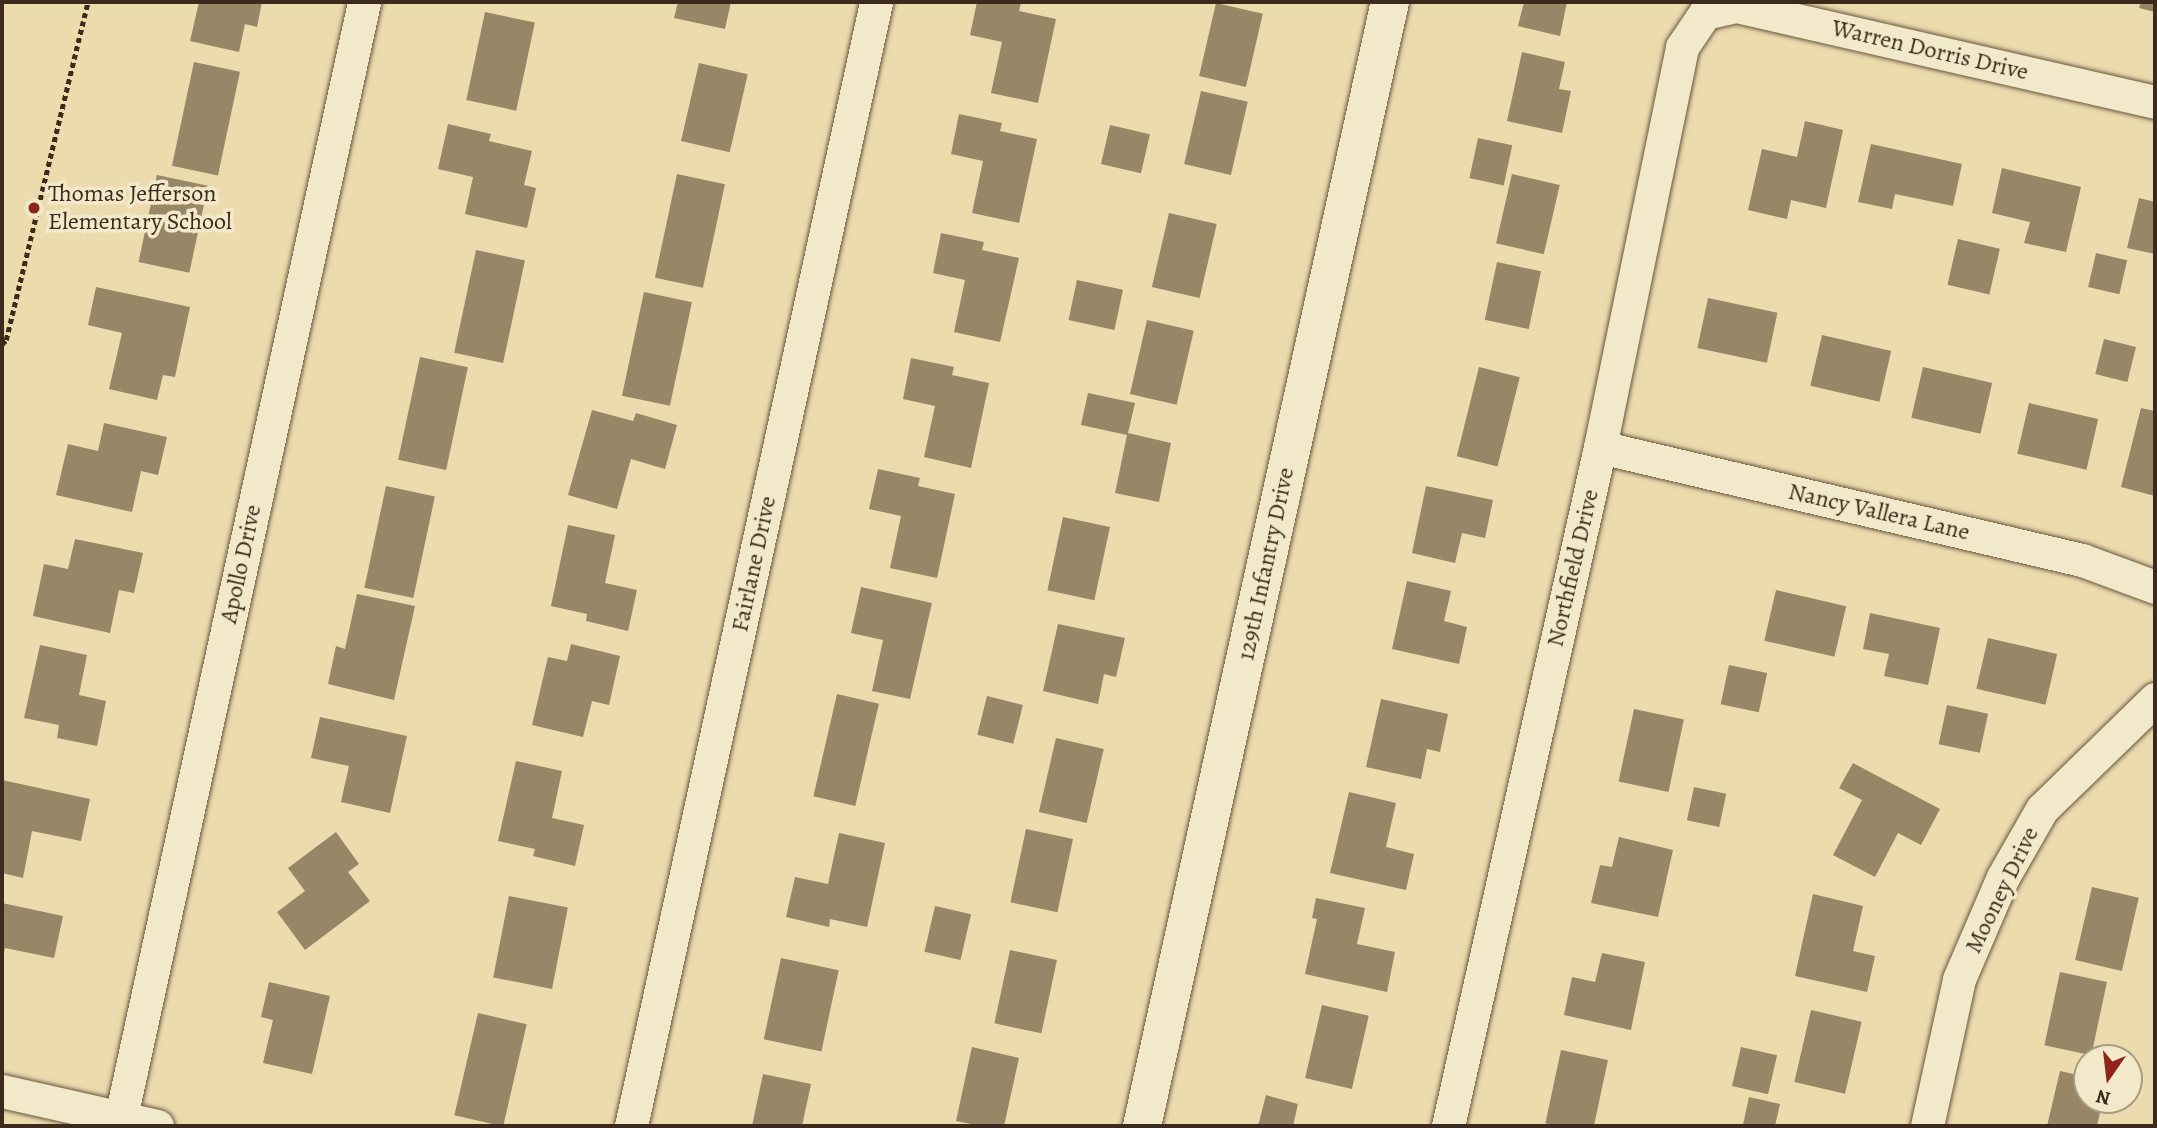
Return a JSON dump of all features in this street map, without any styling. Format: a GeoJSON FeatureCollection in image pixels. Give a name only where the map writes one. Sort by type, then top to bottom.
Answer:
{"type":"FeatureCollection","features":[{"type":"Feature","properties":{"kind":"street","name":"Apollo Drive"},"geometry":{"type":"LineString","coordinates":[[120,1122],[364,2]]}},
{"type":"Feature","properties":{"kind":"street","name":"Fairlane Drive"},"geometry":{"type":"LineString","coordinates":[[631,1126],[876,2]]}},
{"type":"Feature","properties":{"kind":"street","name":"129th Infantry Drive"},"geometry":{"type":"LineString","coordinates":[[1142,1126],[1390,2]]}},
{"type":"Feature","properties":{"kind":"street","name":"Warren Dorris Drive"},"geometry":{"type":"LineString","coordinates":[[1705,13],[1736,6],[2155,102]]}},
{"type":"Feature","properties":{"kind":"street","name":"Northfield Drive"},"geometry":{"type":"LineString","coordinates":[[1448,1126],[1600,447],[1682,47],[1705,13]]}},
{"type":"Feature","properties":{"kind":"street","name":"Nancy Vallera Lane"},"geometry":{"type":"LineString","coordinates":[[1600,447],[2082,560],[2155,587]]}},
{"type":"Feature","properties":{"kind":"street","name":"Mooney Drive"},"geometry":{"type":"LineString","coordinates":[[1927,1126],[1959,979],[2003,877],[2042,809],[2087,762],[2155,699]]}},
{"type":"Feature","properties":{"kind":"street"},"geometry":{"type":"LineString","coordinates":[[2,1091],[120,1122],[157,1126]]}},
{"type":"Feature","properties":{"kind":"path"},"geometry":{"type":"LineString","coordinates":[[2,344],[6,340],[89,2]]}},
{"type":"Feature","properties":{"kind":"building"},"geometry":{"type":"Polygon","coordinates":[[[199,2],[262,2],[257,27],[245,24],[239,52],[190,41],[199,2]]]}},
{"type":"Feature","properties":{"kind":"building"},"geometry":{"type":"Polygon","coordinates":[[[678,2],[731,2],[725,29],[674,18],[678,2]]]}},
{"type":"Feature","properties":{"kind":"building"},"geometry":{"type":"Polygon","coordinates":[[[977,2],[1021,3],[1019,11],[1056,19],[1038,103],[991,93],[1002,42],[970,35],[977,2]]]}},
{"type":"Feature","properties":{"kind":"building"},"geometry":{"type":"Polygon","coordinates":[[[1524,2],[1567,2],[1560,36],[1518,26],[1524,2]]]}},
{"type":"Feature","properties":{"kind":"building"},"geometry":{"type":"Polygon","coordinates":[[[2141,2],[2155,2],[2155,12],[2139,8],[2141,2]]]}},
{"type":"Feature","properties":{"kind":"building"},"geometry":{"type":"Polygon","coordinates":[[[1216,3],[1263,14],[1246,87],[1199,76],[1216,3]]]}},
{"type":"Feature","properties":{"kind":"building"},"geometry":{"type":"Polygon","coordinates":[[[485,12],[535,23],[516,111],[466,100],[485,12]]]}},
{"type":"Feature","properties":{"kind":"building"},"geometry":{"type":"Polygon","coordinates":[[[1522,52],[1565,62],[1559,89],[1571,91],[1562,133],[1507,121],[1522,52]]]}},
{"type":"Feature","properties":{"kind":"building"},"geometry":{"type":"Polygon","coordinates":[[[194,62],[240,72],[218,175],[172,166],[194,62]]]}},
{"type":"Feature","properties":{"kind":"building"},"geometry":{"type":"Polygon","coordinates":[[[699,63],[748,74],[730,152],[681,141],[699,63]]]}},
{"type":"Feature","properties":{"kind":"building"},"geometry":{"type":"Polygon","coordinates":[[[1201,91],[1248,102],[1231,175],[1184,164],[1201,91]]]}},
{"type":"Feature","properties":{"kind":"building"},"geometry":{"type":"Polygon","coordinates":[[[959,114],[1002,123],[1000,131],[1037,139],[1019,223],[972,213],[983,161],[951,154],[959,114]]]}},
{"type":"Feature","properties":{"kind":"building"},"geometry":{"type":"Polygon","coordinates":[[[1805,121],[1843,130],[1826,208],[1791,200],[1787,219],[1748,210],[1762,149],[1797,157],[1805,121]]]}},
{"type":"Feature","properties":{"kind":"building"},"geometry":{"type":"Polygon","coordinates":[[[448,124],[491,134],[489,141],[532,151],[524,185],[536,188],[527,228],[465,214],[473,177],[438,169],[448,124]]]}},
{"type":"Feature","properties":{"kind":"building"},"geometry":{"type":"Polygon","coordinates":[[[1110,125],[1150,134],[1141,173],[1101,164],[1110,125]]]}},
{"type":"Feature","properties":{"kind":"building"},"geometry":{"type":"Polygon","coordinates":[[[1478,138],[1512,145],[1504,185],[1469,178],[1478,138]]]}},
{"type":"Feature","properties":{"kind":"building"},"geometry":{"type":"Polygon","coordinates":[[[1871,144],[1962,164],[1953,206],[1895,194],[1892,209],[1858,202],[1871,144]]]}},
{"type":"Feature","properties":{"kind":"building"},"geometry":{"type":"Polygon","coordinates":[[[2002,168],[2081,187],[2066,252],[2024,243],[2030,222],[1992,213],[2002,168]]]}},
{"type":"Feature","properties":{"kind":"building"},"geometry":{"type":"Polygon","coordinates":[[[677,174],[725,184],[703,288],[655,278],[677,174]]]}},
{"type":"Feature","properties":{"kind":"building"},"geometry":{"type":"Polygon","coordinates":[[[1512,174],[1560,185],[1544,254],[1496,243],[1512,174]]]}},
{"type":"Feature","properties":{"kind":"building"},"geometry":{"type":"Polygon","coordinates":[[[157,175],[208,186],[189,273],[138,262],[157,175]]]}},
{"type":"Feature","properties":{"kind":"building"},"geometry":{"type":"Polygon","coordinates":[[[2139,198],[2155,202],[2155,254],[2127,248],[2139,198]]]}},
{"type":"Feature","properties":{"kind":"building"},"geometry":{"type":"Polygon","coordinates":[[[1169,213],[1217,224],[1200,298],[1152,287],[1169,213]]]}},
{"type":"Feature","properties":{"kind":"building"},"geometry":{"type":"Polygon","coordinates":[[[941,233],[984,242],[982,250],[1019,258],[1000,342],[954,332],[965,280],[933,273],[941,233]]]}},
{"type":"Feature","properties":{"kind":"building"},"geometry":{"type":"Polygon","coordinates":[[[1958,239],[2000,249],[1989,294],[1947,285],[1958,239]]]}},
{"type":"Feature","properties":{"kind":"building"},"geometry":{"type":"Polygon","coordinates":[[[476,250],[525,260],[503,363],[454,353],[476,250]]]}},
{"type":"Feature","properties":{"kind":"building"},"geometry":{"type":"Polygon","coordinates":[[[2096,253],[2127,260],[2119,294],[2088,287],[2096,253]]]}},
{"type":"Feature","properties":{"kind":"building"},"geometry":{"type":"Polygon","coordinates":[[[1497,262],[1541,271],[1529,329],[1485,320],[1497,262]]]}},
{"type":"Feature","properties":{"kind":"building"},"geometry":{"type":"Polygon","coordinates":[[[1077,280],[1123,290],[1114,330],[1068,320],[1077,280]]]}},
{"type":"Feature","properties":{"kind":"building"},"geometry":{"type":"Polygon","coordinates":[[[96,287],[190,307],[175,377],[163,375],[157,400],[109,389],[122,333],[88,325],[96,287]]]}},
{"type":"Feature","properties":{"kind":"building"},"geometry":{"type":"Polygon","coordinates":[[[644,292],[692,302],[670,406],[622,396],[644,292]]]}},
{"type":"Feature","properties":{"kind":"building"},"geometry":{"type":"Polygon","coordinates":[[[1708,298],[1777,313],[1767,363],[1697,348],[1708,298]]]}},
{"type":"Feature","properties":{"kind":"building"},"geometry":{"type":"Polygon","coordinates":[[[1147,320],[1194,331],[1177,405],[1130,394],[1147,320]]]}},
{"type":"Feature","properties":{"kind":"building"},"geometry":{"type":"Polygon","coordinates":[[[1822,335],[1891,351],[1879,402],[1810,386],[1822,335]]]}},
{"type":"Feature","properties":{"kind":"building"},"geometry":{"type":"Polygon","coordinates":[[[2104,339],[2136,347],[2127,382],[2095,374],[2104,339]]]}},
{"type":"Feature","properties":{"kind":"building"},"geometry":{"type":"Polygon","coordinates":[[[420,357],[468,367],[446,470],[398,460],[420,357]]]}},
{"type":"Feature","properties":{"kind":"building"},"geometry":{"type":"Polygon","coordinates":[[[911,358],[954,367],[952,375],[989,383],[971,468],[924,457],[935,406],[903,399],[911,358]]]}},
{"type":"Feature","properties":{"kind":"building"},"geometry":{"type":"Polygon","coordinates":[[[1479,367],[1520,377],[1497,466],[1457,456],[1479,367]]]}},
{"type":"Feature","properties":{"kind":"building"},"geometry":{"type":"Polygon","coordinates":[[[1923,367],[1992,383],[1980,434],[1911,418],[1923,367]]]}},
{"type":"Feature","properties":{"kind":"building"},"geometry":{"type":"Polygon","coordinates":[[[1088,393],[1135,403],[1128,433],[1171,443],[1159,502],[1115,493],[1127,435],[1081,425],[1088,393]]]}},
{"type":"Feature","properties":{"kind":"building"},"geometry":{"type":"Polygon","coordinates":[[[2029,403],[2098,419],[2086,470],[2017,454],[2029,403]]]}},
{"type":"Feature","properties":{"kind":"building"},"geometry":{"type":"Polygon","coordinates":[[[2141,408],[2155,411],[2155,496],[2121,487],[2141,408]]]}},
{"type":"Feature","properties":{"kind":"building"},"geometry":{"type":"Polygon","coordinates":[[[592,410],[633,421],[636,413],[677,425],[665,469],[631,459],[617,509],[568,495],[592,410]]]}},
{"type":"Feature","properties":{"kind":"building"},"geometry":{"type":"Polygon","coordinates":[[[104,423],[167,437],[158,475],[141,471],[132,512],[56,495],[68,444],[98,451],[104,423]]]}},
{"type":"Feature","properties":{"kind":"building"},"geometry":{"type":"Polygon","coordinates":[[[878,469],[920,478],[918,486],[955,494],[937,578],[890,568],[901,516],[869,509],[878,469]]]}},
{"type":"Feature","properties":{"kind":"building"},"geometry":{"type":"Polygon","coordinates":[[[386,486],[435,496],[413,598],[364,588],[386,486]]]}},
{"type":"Feature","properties":{"kind":"building"},"geometry":{"type":"Polygon","coordinates":[[[1426,486],[1493,500],[1485,538],[1462,533],[1455,563],[1412,553],[1426,486]]]}},
{"type":"Feature","properties":{"kind":"building"},"geometry":{"type":"Polygon","coordinates":[[[1063,517],[1110,527],[1094,600],[1047,590],[1063,517]]]}},
{"type":"Feature","properties":{"kind":"building"},"geometry":{"type":"Polygon","coordinates":[[[568,525],[615,535],[605,583],[637,590],[628,631],[586,621],[587,614],[551,606],[568,525]]]}},
{"type":"Feature","properties":{"kind":"building"},"geometry":{"type":"Polygon","coordinates":[[[75,539],[143,553],[134,593],[119,590],[110,633],[33,616],[44,564],[68,569],[75,539]]]}},
{"type":"Feature","properties":{"kind":"building"},"geometry":{"type":"Polygon","coordinates":[[[1407,581],[1451,591],[1444,621],[1467,627],[1459,664],[1392,649],[1407,581]]]}},
{"type":"Feature","properties":{"kind":"building"},"geometry":{"type":"Polygon","coordinates":[[[861,587],[932,603],[910,699],[872,691],[883,640],[851,633],[861,587]]]}},
{"type":"Feature","properties":{"kind":"building"},"geometry":{"type":"Polygon","coordinates":[[[1776,590],[1846,606],[1834,657],[1764,641],[1776,590]]]}},
{"type":"Feature","properties":{"kind":"building"},"geometry":{"type":"Polygon","coordinates":[[[357,594],[415,606],[394,700],[328,684],[336,646],[345,649],[357,594]]]}},
{"type":"Feature","properties":{"kind":"building"},"geometry":{"type":"Polygon","coordinates":[[[1870,613],[1940,628],[1928,685],[1884,676],[1889,654],[1863,649],[1870,613]]]}},
{"type":"Feature","properties":{"kind":"building"},"geometry":{"type":"Polygon","coordinates":[[[1058,624],[1125,638],[1116,677],[1104,674],[1098,704],[1043,691],[1058,624]]]}},
{"type":"Feature","properties":{"kind":"building"},"geometry":{"type":"Polygon","coordinates":[[[1988,638],[2057,654],[2045,705],[1976,689],[1988,638]]]}},
{"type":"Feature","properties":{"kind":"building"},"geometry":{"type":"Polygon","coordinates":[[[571,644],[620,656],[609,705],[592,701],[583,737],[532,725],[548,657],[567,661],[571,644]]]}},
{"type":"Feature","properties":{"kind":"building"},"geometry":{"type":"Polygon","coordinates":[[[40,645],[87,655],[79,695],[106,701],[97,746],[57,738],[59,725],[24,718],[40,645]]]}},
{"type":"Feature","properties":{"kind":"building"},"geometry":{"type":"Polygon","coordinates":[[[1729,665],[1767,673],[1759,712],[1721,704],[1729,665]]]}},
{"type":"Feature","properties":{"kind":"building"},"geometry":{"type":"Polygon","coordinates":[[[837,694],[879,704],[855,806],[813,796],[837,694]]]}},
{"type":"Feature","properties":{"kind":"building"},"geometry":{"type":"Polygon","coordinates":[[[987,696],[1023,705],[1013,744],[977,735],[987,696]]]}},
{"type":"Feature","properties":{"kind":"building"},"geometry":{"type":"Polygon","coordinates":[[[1381,699],[1448,714],[1440,752],[1427,749],[1421,779],[1366,767],[1381,699]]]}},
{"type":"Feature","properties":{"kind":"building"},"geometry":{"type":"Polygon","coordinates":[[[1947,705],[1988,714],[1980,753],[1939,744],[1947,705]]]}},
{"type":"Feature","properties":{"kind":"building"},"geometry":{"type":"Polygon","coordinates":[[[1634,709],[1684,720],[1669,792],[1619,781],[1634,709]]]}},
{"type":"Feature","properties":{"kind":"building"},"geometry":{"type":"Polygon","coordinates":[[[320,717],[407,736],[390,813],[341,802],[349,766],[311,758],[320,717]]]}},
{"type":"Feature","properties":{"kind":"building"},"geometry":{"type":"Polygon","coordinates":[[[1056,738],[1104,749],[1087,823],[1039,812],[1056,738]]]}},
{"type":"Feature","properties":{"kind":"building"},"geometry":{"type":"Polygon","coordinates":[[[516,761],[562,771],[552,818],[584,825],[575,866],[533,856],[535,849],[498,841],[516,761]]]}},
{"type":"Feature","properties":{"kind":"building"},"geometry":{"type":"Polygon","coordinates":[[[1853,763],[1940,809],[1921,845],[1898,833],[1875,877],[1833,855],[1862,800],[1839,788],[1853,763]]]}},
{"type":"Feature","properties":{"kind":"building"},"geometry":{"type":"Polygon","coordinates":[[[2,780],[90,799],[81,841],[32,831],[23,878],[2,873],[2,780]]]}},
{"type":"Feature","properties":{"kind":"building"},"geometry":{"type":"Polygon","coordinates":[[[1694,787],[1726,794],[1719,827],[1687,820],[1694,787]]]}},
{"type":"Feature","properties":{"kind":"building"},"geometry":{"type":"Polygon","coordinates":[[[1349,792],[1396,803],[1386,847],[1414,854],[1406,890],[1330,873],[1349,792]]]}},
{"type":"Feature","properties":{"kind":"building"},"geometry":{"type":"Polygon","coordinates":[[[1026,829],[1073,839],[1057,912],[1010,902],[1026,829]]]}},
{"type":"Feature","properties":{"kind":"building"},"geometry":{"type":"Polygon","coordinates":[[[336,832],[359,864],[348,872],[370,901],[305,950],[277,912],[305,891],[288,868],[336,832]]]}},
{"type":"Feature","properties":{"kind":"building"},"geometry":{"type":"Polygon","coordinates":[[[839,833],[885,843],[867,927],[830,919],[829,927],[786,917],[795,877],[828,884],[839,833]]]}},
{"type":"Feature","properties":{"kind":"building"},"geometry":{"type":"Polygon","coordinates":[[[1619,837],[1673,850],[1658,917],[1591,903],[1600,865],[1612,867],[1619,837]]]}},
{"type":"Feature","properties":{"kind":"building"},"geometry":{"type":"Polygon","coordinates":[[[2092,887],[2139,898],[2122,971],[2075,960],[2092,887]]]}},
{"type":"Feature","properties":{"kind":"building"},"geometry":{"type":"Polygon","coordinates":[[[1813,894],[1863,906],[1853,951],[1875,956],[1867,992],[1795,976],[1813,894]]]}},
{"type":"Feature","properties":{"kind":"building"},"geometry":{"type":"Polygon","coordinates":[[[509,896],[568,907],[552,989],[493,977],[509,896]]]}},
{"type":"Feature","properties":{"kind":"building"},"geometry":{"type":"Polygon","coordinates":[[[1316,898],[1365,908],[1357,944],[1395,952],[1387,992],[1305,974],[1317,919],[1312,918],[1316,898]]]}},
{"type":"Feature","properties":{"kind":"building"},"geometry":{"type":"Polygon","coordinates":[[[2,903],[63,916],[54,958],[5,948],[2,960],[2,903]]]}},
{"type":"Feature","properties":{"kind":"building"},"geometry":{"type":"Polygon","coordinates":[[[935,906],[971,914],[960,960],[924,952],[935,906]]]}},
{"type":"Feature","properties":{"kind":"building"},"geometry":{"type":"Polygon","coordinates":[[[1010,950],[1057,960],[1041,1033],[994,1023],[1010,950]]]}},
{"type":"Feature","properties":{"kind":"building"},"geometry":{"type":"Polygon","coordinates":[[[1602,953],[1645,962],[1631,1030],[1564,1015],[1572,977],[1595,982],[1602,953]]]}},
{"type":"Feature","properties":{"kind":"building"},"geometry":{"type":"Polygon","coordinates":[[[781,958],[839,970],[821,1051],[764,1039],[781,958]]]}},
{"type":"Feature","properties":{"kind":"building"},"geometry":{"type":"Polygon","coordinates":[[[2060,972],[2107,982],[2094,1044],[2073,1044],[2073,1051],[2044,1045],[2060,972]]]}},
{"type":"Feature","properties":{"kind":"building"},"geometry":{"type":"Polygon","coordinates":[[[269,982],[330,996],[312,1074],[263,1063],[273,1020],[261,1017],[269,982]]]}},
{"type":"Feature","properties":{"kind":"building"},"geometry":{"type":"Polygon","coordinates":[[[1322,1005],[1369,1016],[1352,1089],[1305,1078],[1322,1005]]]}},
{"type":"Feature","properties":{"kind":"building"},"geometry":{"type":"Polygon","coordinates":[[[1811,1010],[1862,1022],[1845,1094],[1794,1082],[1811,1010]]]}},
{"type":"Feature","properties":{"kind":"building"},"geometry":{"type":"Polygon","coordinates":[[[478,1013],[527,1024],[503,1126],[454,1115],[478,1013]]]}},
{"type":"Feature","properties":{"kind":"building"},"geometry":{"type":"Polygon","coordinates":[[[972,1047],[1019,1058],[1004,1126],[981,1126],[956,1121],[972,1047]]]}},
{"type":"Feature","properties":{"kind":"building"},"geometry":{"type":"Polygon","coordinates":[[[1741,1047],[1777,1055],[1768,1094],[1732,1086],[1741,1047]]]}},
{"type":"Feature","properties":{"kind":"building"},"geometry":{"type":"Polygon","coordinates":[[[1561,1050],[1608,1060],[1594,1126],[1545,1123],[1561,1050]]]}},
{"type":"Feature","properties":{"kind":"building"},"geometry":{"type":"Polygon","coordinates":[[[2060,1071],[2073,1074],[2073,1114],[2100,1114],[2097,1126],[2047,1126],[2060,1071]]]}},
{"type":"Feature","properties":{"kind":"building"},"geometry":{"type":"Polygon","coordinates":[[[763,1074],[811,1084],[802,1126],[752,1126],[763,1074]]]}},
{"type":"Feature","properties":{"kind":"building"},"geometry":{"type":"Polygon","coordinates":[[[1266,1095],[1298,1104],[1293,1126],[1258,1126],[1266,1095]]]}},
{"type":"Feature","properties":{"kind":"building"},"geometry":{"type":"Polygon","coordinates":[[[1749,1097],[1780,1104],[1775,1126],[1743,1125],[1749,1097]]]}},
{"type":"Feature","properties":{"kind":"place","name":"Thomas Jefferson Elementary School"},"geometry":{"type":"Point","coordinates":[34,208]}}]}
